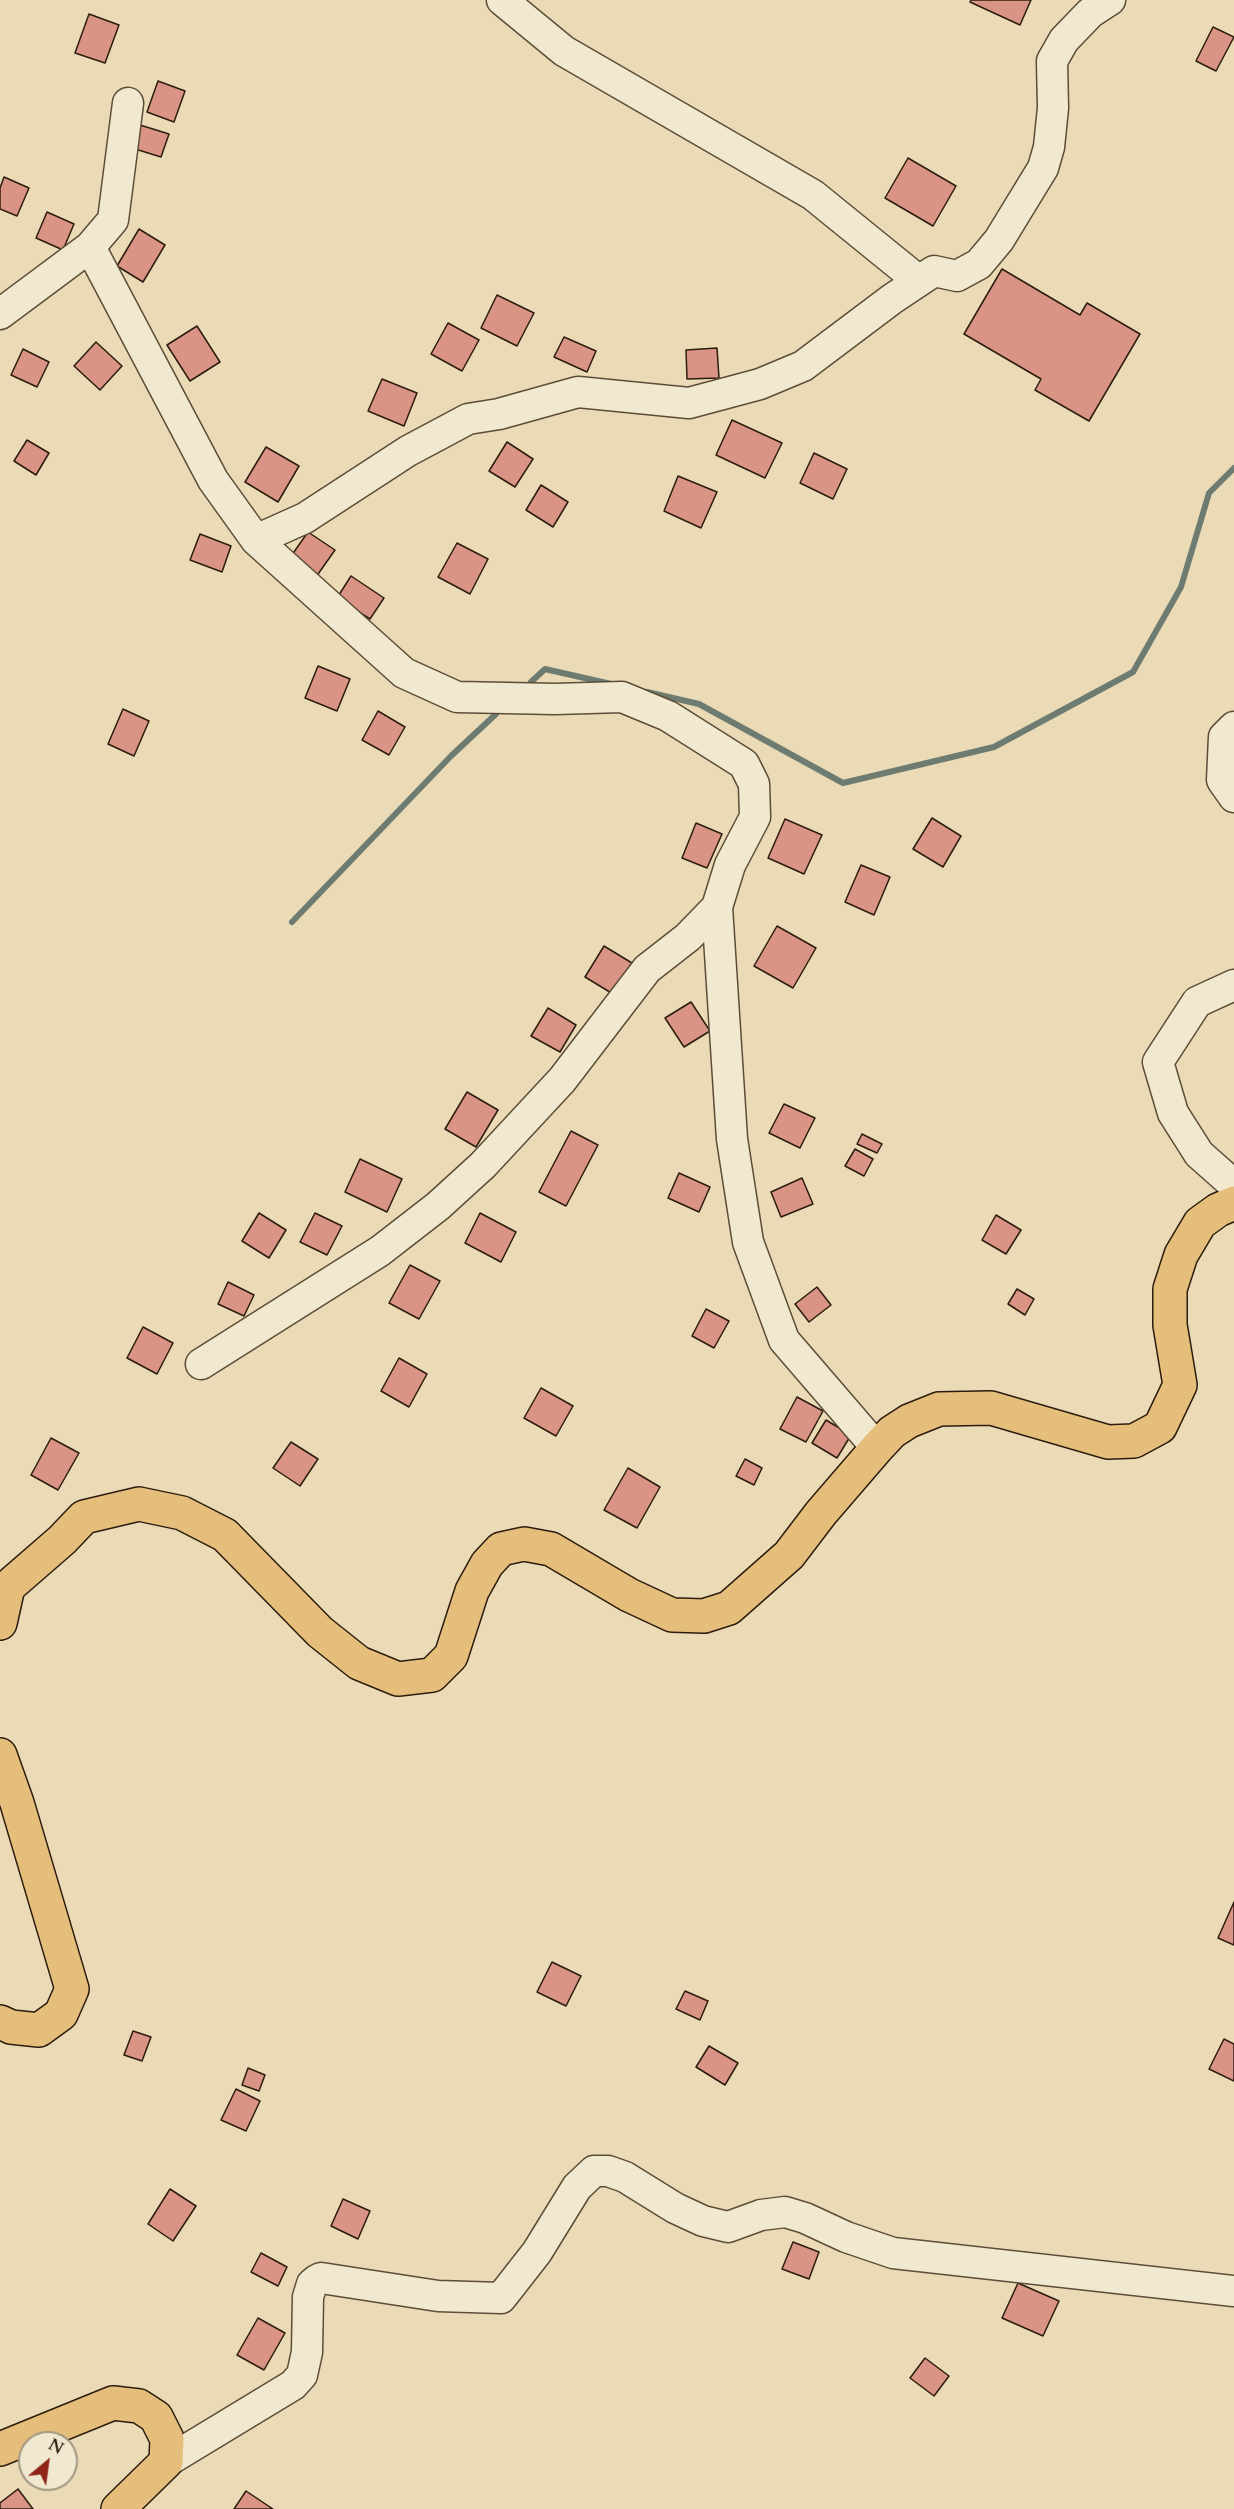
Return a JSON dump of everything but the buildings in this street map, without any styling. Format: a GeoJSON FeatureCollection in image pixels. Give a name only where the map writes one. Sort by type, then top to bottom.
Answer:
{"type":"FeatureCollection","features":[{"type":"Feature","properties":{"kind":"main road"},"geometry":{"type":"LineString","coordinates":[[0,1623],[8,1587],[84,1518],[139,1504],[182,1513],[225,1535],[320,1632],[359,1663],[398,1679],[432,1675],[451,1656],[472,1591],[487,1564],[501,1549],[524,1544],[551,1549],[629,1596],[672,1615],[704,1616],[729,1608],[789,1555],[821,1513],[877,1448],[892,1432],[909,1421],[939,1409],[991,1408],[1108,1443],[1134,1441],[1160,1427],[1180,1385],[1170,1326],[1170,1289],[1180,1255],[1200,1223],[1218,1210],[1234,1203]]}},
{"type":"Feature","properties":{"kind":"main road"},"geometry":{"type":"LineString","coordinates":[[0,1755],[17,1803],[72,1989],[61,2014],[39,2030],[11,2027],[0,2022]]}},
{"type":"Feature","properties":{"kind":"main road"},"geometry":{"type":"LineString","coordinates":[[0,2449],[113,2403],[139,2406],[156,2417],[167,2439],[166,2462],[118,2509]]}},
{"type":"Feature","properties":{"kind":"street"},"geometry":{"type":"LineString","coordinates":[[502,0],[564,51],[813,195],[919,281]]}},
{"type":"Feature","properties":{"kind":"street"},"geometry":{"type":"LineString","coordinates":[[256,540],[306,518],[408,451],[468,419],[499,414],[578,392],[689,403],[760,384],[803,366],[934,271],[957,276],[979,264],[999,240],[1043,168],[1049,147],[1053,108],[1052,61],[1064,40],[1090,13],[1110,0]]}},
{"type":"Feature","properties":{"kind":"street"},"geometry":{"type":"LineString","coordinates":[[0,314],[90,247],[113,220],[128,103]]}},
{"type":"Feature","properties":{"kind":"street"},"geometry":{"type":"LineString","coordinates":[[90,247],[213,480],[256,540],[404,673],[457,697],[555,699],[622,697],[668,716],[744,764],[754,784],[755,817],[730,865],[717,907],[732,1139],[748,1242],[784,1340],[877,1448]]}},
{"type":"Feature","properties":{"kind":"street"},"geometry":{"type":"LineString","coordinates":[[1234,727],[1224,737],[1222,780],[1234,797]]}},
{"type":"Feature","properties":{"kind":"street"},"geometry":{"type":"LineString","coordinates":[[201,1364],[380,1251],[438,1206],[483,1165],[562,1080],[647,969],[688,937],[717,907]]}},
{"type":"Feature","properties":{"kind":"street"},"geometry":{"type":"LineString","coordinates":[[1234,986],[1197,1002],[1158,1062],[1173,1113],[1199,1154],[1234,1185]]}},
{"type":"Feature","properties":{"kind":"street"},"geometry":{"type":"LineString","coordinates":[[166,2462],[293,2385],[302,2374],[307,2352],[308,2297],[312,2284],[317,2280],[321,2278],[438,2296],[501,2298],[537,2252],[577,2187],[594,2170],[625,2176],[675,2208],[704,2222],[728,2227],[761,2215],[785,2212],[893,2253],[1234,2292]]}},
{"type":"Feature","properties":{"kind":"waterway"},"geometry":{"type":"LineString","coordinates":[[647,692],[699,704],[843,783],[994,747],[1133,672],[1181,587],[1209,493],[1234,468]]}},
{"type":"Feature","properties":{"kind":"waterway"},"geometry":{"type":"LineString","coordinates":[[531,682],[545,669],[611,684]]}},
{"type":"Feature","properties":{"kind":"waterway"},"geometry":{"type":"LineString","coordinates":[[292,922],[451,756],[496,714]]}}]}
